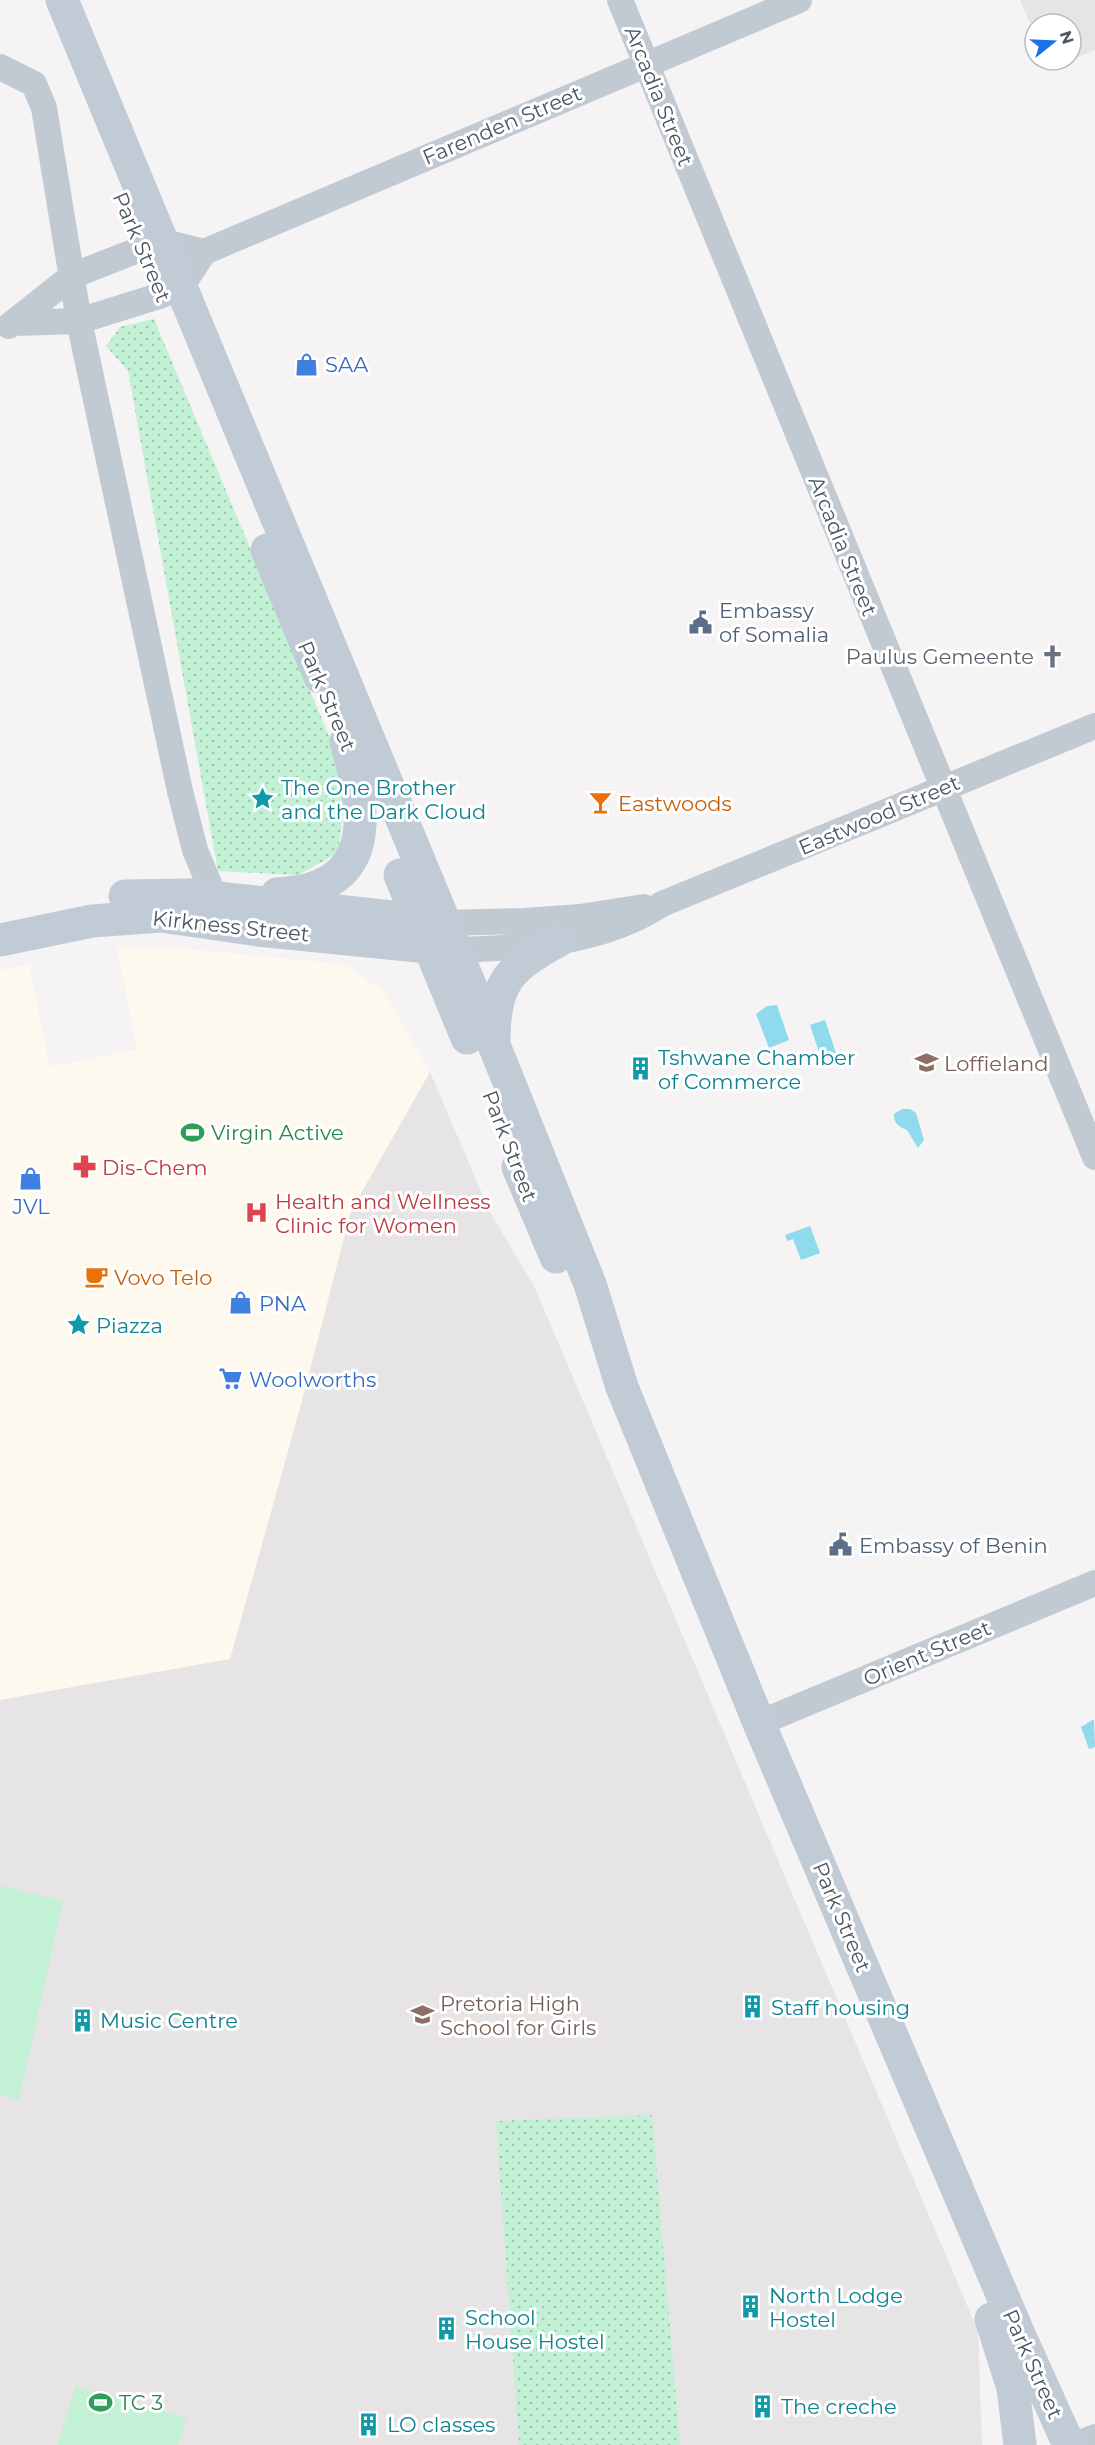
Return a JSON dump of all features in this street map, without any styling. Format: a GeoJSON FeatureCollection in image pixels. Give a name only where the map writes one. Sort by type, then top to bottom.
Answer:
{"type":"FeatureCollection","features":[{"type":"Feature","properties":{"kind":"street","name":"Park Street"},"geometry":{"type":"LineString","coordinates":[[41,0],[172,291],[437,935],[474,1055],[537,1214],[601,1358],[622,1387]]}},
{"type":"Feature","properties":{"kind":"street","name":"Park Street"},"geometry":{"type":"LineString","coordinates":[[62,0],[152,245]]}},
{"type":"Feature","properties":{"kind":"street","name":"Arcadia Street"},"geometry":{"type":"LineString","coordinates":[[620,0],[1095,1157]]}},
{"type":"Feature","properties":{"kind":"street","name":"Farenden Street"},"geometry":{"type":"LineString","coordinates":[[204,252],[800,0]]}},
{"type":"Feature","properties":{"kind":"street"},"geometry":{"type":"LineString","coordinates":[[0,67],[34,84],[44,108],[79,321],[180,791],[195,850],[223,907],[310,889],[330,880],[344,867],[357,846],[362,819],[360,794],[346,741]]}},
{"type":"Feature","properties":{"kind":"street"},"geometry":{"type":"LineString","coordinates":[[7,326],[72,276],[152,245],[204,252]]}},
{"type":"Feature","properties":{"kind":"street"},"geometry":{"type":"LineString","coordinates":[[7,326],[79,321],[172,291],[204,252]]}},
{"type":"Feature","properties":{"kind":"street","name":"Park Street"},"geometry":{"type":"LineString","coordinates":[[172,291],[346,741],[437,935],[494,1047],[590,1284],[622,1387],[759,1723],[1069,2445]]}},
{"type":"Feature","properties":{"kind":"street","name":"Eastwood Street"},"geometry":{"type":"LineString","coordinates":[[437,935],[558,941],[612,930],[644,917],[662,904],[1095,726]]}},
{"type":"Feature","properties":{"kind":"street","name":"Kirkness Street"},"geometry":{"type":"LineString","coordinates":[[0,916],[140,894],[437,935]]}},
{"type":"Feature","properties":{"kind":"street","name":"Eastwood Street"},"geometry":{"type":"LineString","coordinates":[[437,935],[662,904]]}},
{"type":"Feature","properties":{"kind":"street","name":"Kirkness Street"},"geometry":{"type":"LineString","coordinates":[[0,940],[84,922],[139,916],[184,918],[223,907]]}},
{"type":"Feature","properties":{"kind":"street"},"geometry":{"type":"LineString","coordinates":[[494,1047],[494,1011],[506,980],[516,967],[535,953],[558,941]]}},
{"type":"Feature","properties":{"kind":"street","name":"Orient Street"},"geometry":{"type":"LineString","coordinates":[[759,1723],[1095,1583]]}},
{"type":"Feature","properties":{"kind":"street"},"geometry":{"type":"LineString","coordinates":[[872,1989],[890,2053],[917,2132],[998,2336],[1013,2388],[1020,2445]]}},
{"type":"Feature","properties":{"kind":"street"},"geometry":{"type":"LineString","coordinates":[[1075,2445],[1095,2437]]}},
{"type":"Feature","properties":{"kind":"shaded area"},"geometry":{"type":"Polygon","coordinates":[[[1020,0],[1095,0],[1095,50],[1083,55],[1083,12],[1025,12],[1020,0]]]}},
{"type":"Feature","properties":{"kind":"shaded area"},"geometry":{"type":"Polygon","coordinates":[[[117,947],[177,948],[344,964],[382,990],[430,1072],[351,1211],[302,1401],[230,1659],[0,1700],[0,970],[29,964],[50,1067],[137,1049],[117,947]]]}},
{"type":"Feature","properties":{"kind":"shaded area","name":"Pretoria High School for Girls"},"geometry":{"type":"Polygon","coordinates":[[[430,1072],[490,1212],[535,1288],[978,2331],[982,2445],[0,2445],[0,1700],[230,1659],[302,1401],[351,1211],[430,1072]]]}},
{"type":"Feature","properties":{"kind":"green space"},"geometry":{"type":"Polygon","coordinates":[[[154,319],[342,767],[345,801],[338,853],[298,875],[218,871],[128,371],[106,346],[120,327],[154,319]]]}},
{"type":"Feature","properties":{"kind":"green space"},"geometry":{"type":"Polygon","coordinates":[[[0,1886],[63,1901],[19,2100],[0,2095],[0,1886]]]}},
{"type":"Feature","properties":{"kind":"green space"},"geometry":{"type":"Polygon","coordinates":[[[652,2115],[680,2445],[519,2445],[496,2121],[652,2115]]]}},
{"type":"Feature","properties":{"kind":"green space","name":"TC 3"},"geometry":{"type":"Polygon","coordinates":[[[75,2386],[186,2418],[178,2445],[58,2445],[75,2386]]]}},
{"type":"Feature","properties":{"kind":"water"},"geometry":{"type":"Polygon","coordinates":[[[777,1005],[789,1040],[769,1048],[756,1014],[767,1006],[777,1005]]]}},
{"type":"Feature","properties":{"kind":"water"},"geometry":{"type":"Polygon","coordinates":[[[825,1020],[836,1053],[821,1058],[810,1025],[825,1020]]]}},
{"type":"Feature","properties":{"kind":"water"},"geometry":{"type":"Polygon","coordinates":[[[902,1109],[910,1109],[916,1113],[924,1140],[918,1148],[907,1130],[899,1126],[895,1120],[894,1114],[902,1109]]]}},
{"type":"Feature","properties":{"kind":"water"},"geometry":{"type":"Polygon","coordinates":[[[810,1226],[820,1253],[801,1260],[793,1239],[787,1241],[785,1235],[810,1226]]]}},
{"type":"Feature","properties":{"kind":"water"},"geometry":{"type":"Polygon","coordinates":[[[1094,1719],[1095,1747],[1089,1749],[1081,1727],[1094,1719]]]}},
{"type":"Feature","properties":{"kind":"place","name":"SAA"},"geometry":{"type":"Point","coordinates":[307,364]}},
{"type":"Feature","properties":{"kind":"place","name":"Embassy of Somalia"},"geometry":{"type":"Point","coordinates":[701,622]}},
{"type":"Feature","properties":{"kind":"place","name":"Paulus Gemeente"},"geometry":{"type":"Point","coordinates":[1052,656]}},
{"type":"Feature","properties":{"kind":"place","name":"The One Brother and the Dark Cloud"},"geometry":{"type":"Point","coordinates":[263,799]}},
{"type":"Feature","properties":{"kind":"place","name":"Eastwoods"},"geometry":{"type":"Point","coordinates":[600,803]}},
{"type":"Feature","properties":{"kind":"place","name":"Loffieland"},"geometry":{"type":"Point","coordinates":[926,1063]}},
{"type":"Feature","properties":{"kind":"place","name":"Tshwane Chamber of Commerce"},"geometry":{"type":"Point","coordinates":[640,1069]}},
{"type":"Feature","properties":{"kind":"place","name":"Virgin Active"},"geometry":{"type":"Point","coordinates":[193,1132]}},
{"type":"Feature","properties":{"kind":"place","name":"Dis-Chem"},"geometry":{"type":"Point","coordinates":[84,1167]}},
{"type":"Feature","properties":{"kind":"place","name":"JVL"},"geometry":{"type":"Point","coordinates":[31,1178]}},
{"type":"Feature","properties":{"kind":"place","name":"Health and Wellness Clinic for Women"},"geometry":{"type":"Point","coordinates":[257,1213]}},
{"type":"Feature","properties":{"kind":"place","name":"Vovo Telo"},"geometry":{"type":"Point","coordinates":[96,1277]}},
{"type":"Feature","properties":{"kind":"place","name":"PNA"},"geometry":{"type":"Point","coordinates":[241,1303]}},
{"type":"Feature","properties":{"kind":"place","name":"Piazza"},"geometry":{"type":"Point","coordinates":[78,1325]}},
{"type":"Feature","properties":{"kind":"place","name":"Woolworths"},"geometry":{"type":"Point","coordinates":[231,1379]}},
{"type":"Feature","properties":{"kind":"place","name":"Embassy of Benin"},"geometry":{"type":"Point","coordinates":[841,1545]}},
{"type":"Feature","properties":{"kind":"place","name":"Staff housing"},"geometry":{"type":"Point","coordinates":[753,2007]}},
{"type":"Feature","properties":{"kind":"place","name":"Pretoria High School for Girls"},"geometry":{"type":"Point","coordinates":[422,2015]}},
{"type":"Feature","properties":{"kind":"place","name":"Music Centre"},"geometry":{"type":"Point","coordinates":[82,2020]}},
{"type":"Feature","properties":{"kind":"place","name":"North Lodge Hostel"},"geometry":{"type":"Point","coordinates":[751,2307]}},
{"type":"Feature","properties":{"kind":"place","name":"School House Hostel"},"geometry":{"type":"Point","coordinates":[447,2329]}},
{"type":"Feature","properties":{"kind":"place","name":"TC 3"},"geometry":{"type":"Point","coordinates":[101,2402]}},
{"type":"Feature","properties":{"kind":"place","name":"The creche"},"geometry":{"type":"Point","coordinates":[763,2406]}},
{"type":"Feature","properties":{"kind":"place","name":"LO classes"},"geometry":{"type":"Point","coordinates":[369,2424]}}]}
